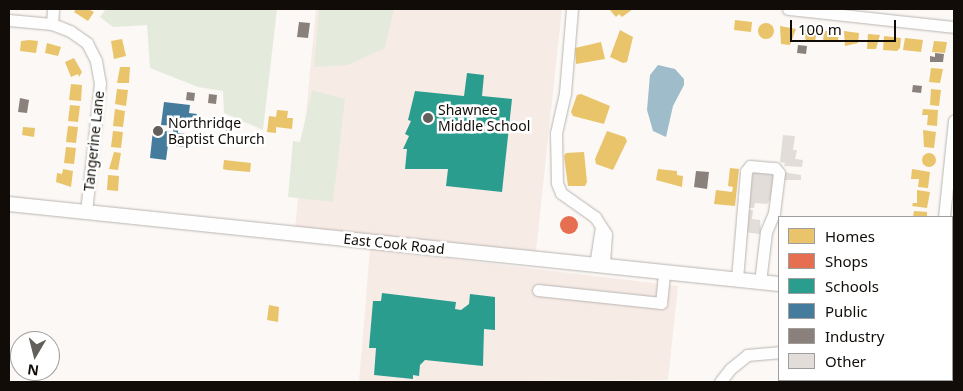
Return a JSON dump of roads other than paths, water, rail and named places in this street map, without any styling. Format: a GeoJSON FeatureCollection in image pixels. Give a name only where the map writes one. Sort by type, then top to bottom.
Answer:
{"type":"FeatureCollection","features":[{"type":"Feature","properties":{"kind":"main road","name":"East Cook Road"},"geometry":{"type":"LineString","coordinates":[[9,204],[778,284]]}},
{"type":"Feature","properties":{"kind":"street"},"geometry":{"type":"LineString","coordinates":[[9,20],[52,24],[53,9]]}},
{"type":"Feature","properties":{"kind":"street"},"geometry":{"type":"LineString","coordinates":[[572,9],[565,93],[556,133],[557,183],[561,193],[595,217],[606,234],[600,265]]}},
{"type":"Feature","properties":{"kind":"street"},"geometry":{"type":"LineString","coordinates":[[788,9],[954,27]]}},
{"type":"Feature","properties":{"kind":"street","name":"Tangerine Lane"},"geometry":{"type":"LineString","coordinates":[[52,24],[70,31],[87,43],[96,61],[100,83],[86,212]]}},
{"type":"Feature","properties":{"kind":"street"},"geometry":{"type":"LineString","coordinates":[[944,216],[950,201],[954,121]]}},
{"type":"Feature","properties":{"kind":"street"},"geometry":{"type":"LineString","coordinates":[[737,280],[746,171],[750,166],[775,168],[779,173],[774,213],[766,232],[760,282]]}},
{"type":"Feature","properties":{"kind":"street"},"geometry":{"type":"LineString","coordinates":[[538,290],[661,303],[664,272]]}},
{"type":"Feature","properties":{"kind":"street"},"geometry":{"type":"LineString","coordinates":[[720,382],[747,355],[778,352]]}},
{"type":"Feature","properties":{"kind":"water"},"geometry":{"type":"Polygon","coordinates":[[[658,65],[675,69],[684,79],[684,85],[673,106],[666,137],[653,131],[647,110],[650,75],[658,65]]]}},
{"type":"Feature","properties":{"kind":"place","name":"Shawnee Middle School"},"geometry":{"type":"Point","coordinates":[428,118]}},
{"type":"Feature","properties":{"kind":"place","name":"Northridge Baptist Church"},"geometry":{"type":"Point","coordinates":[158,131]}}]}
